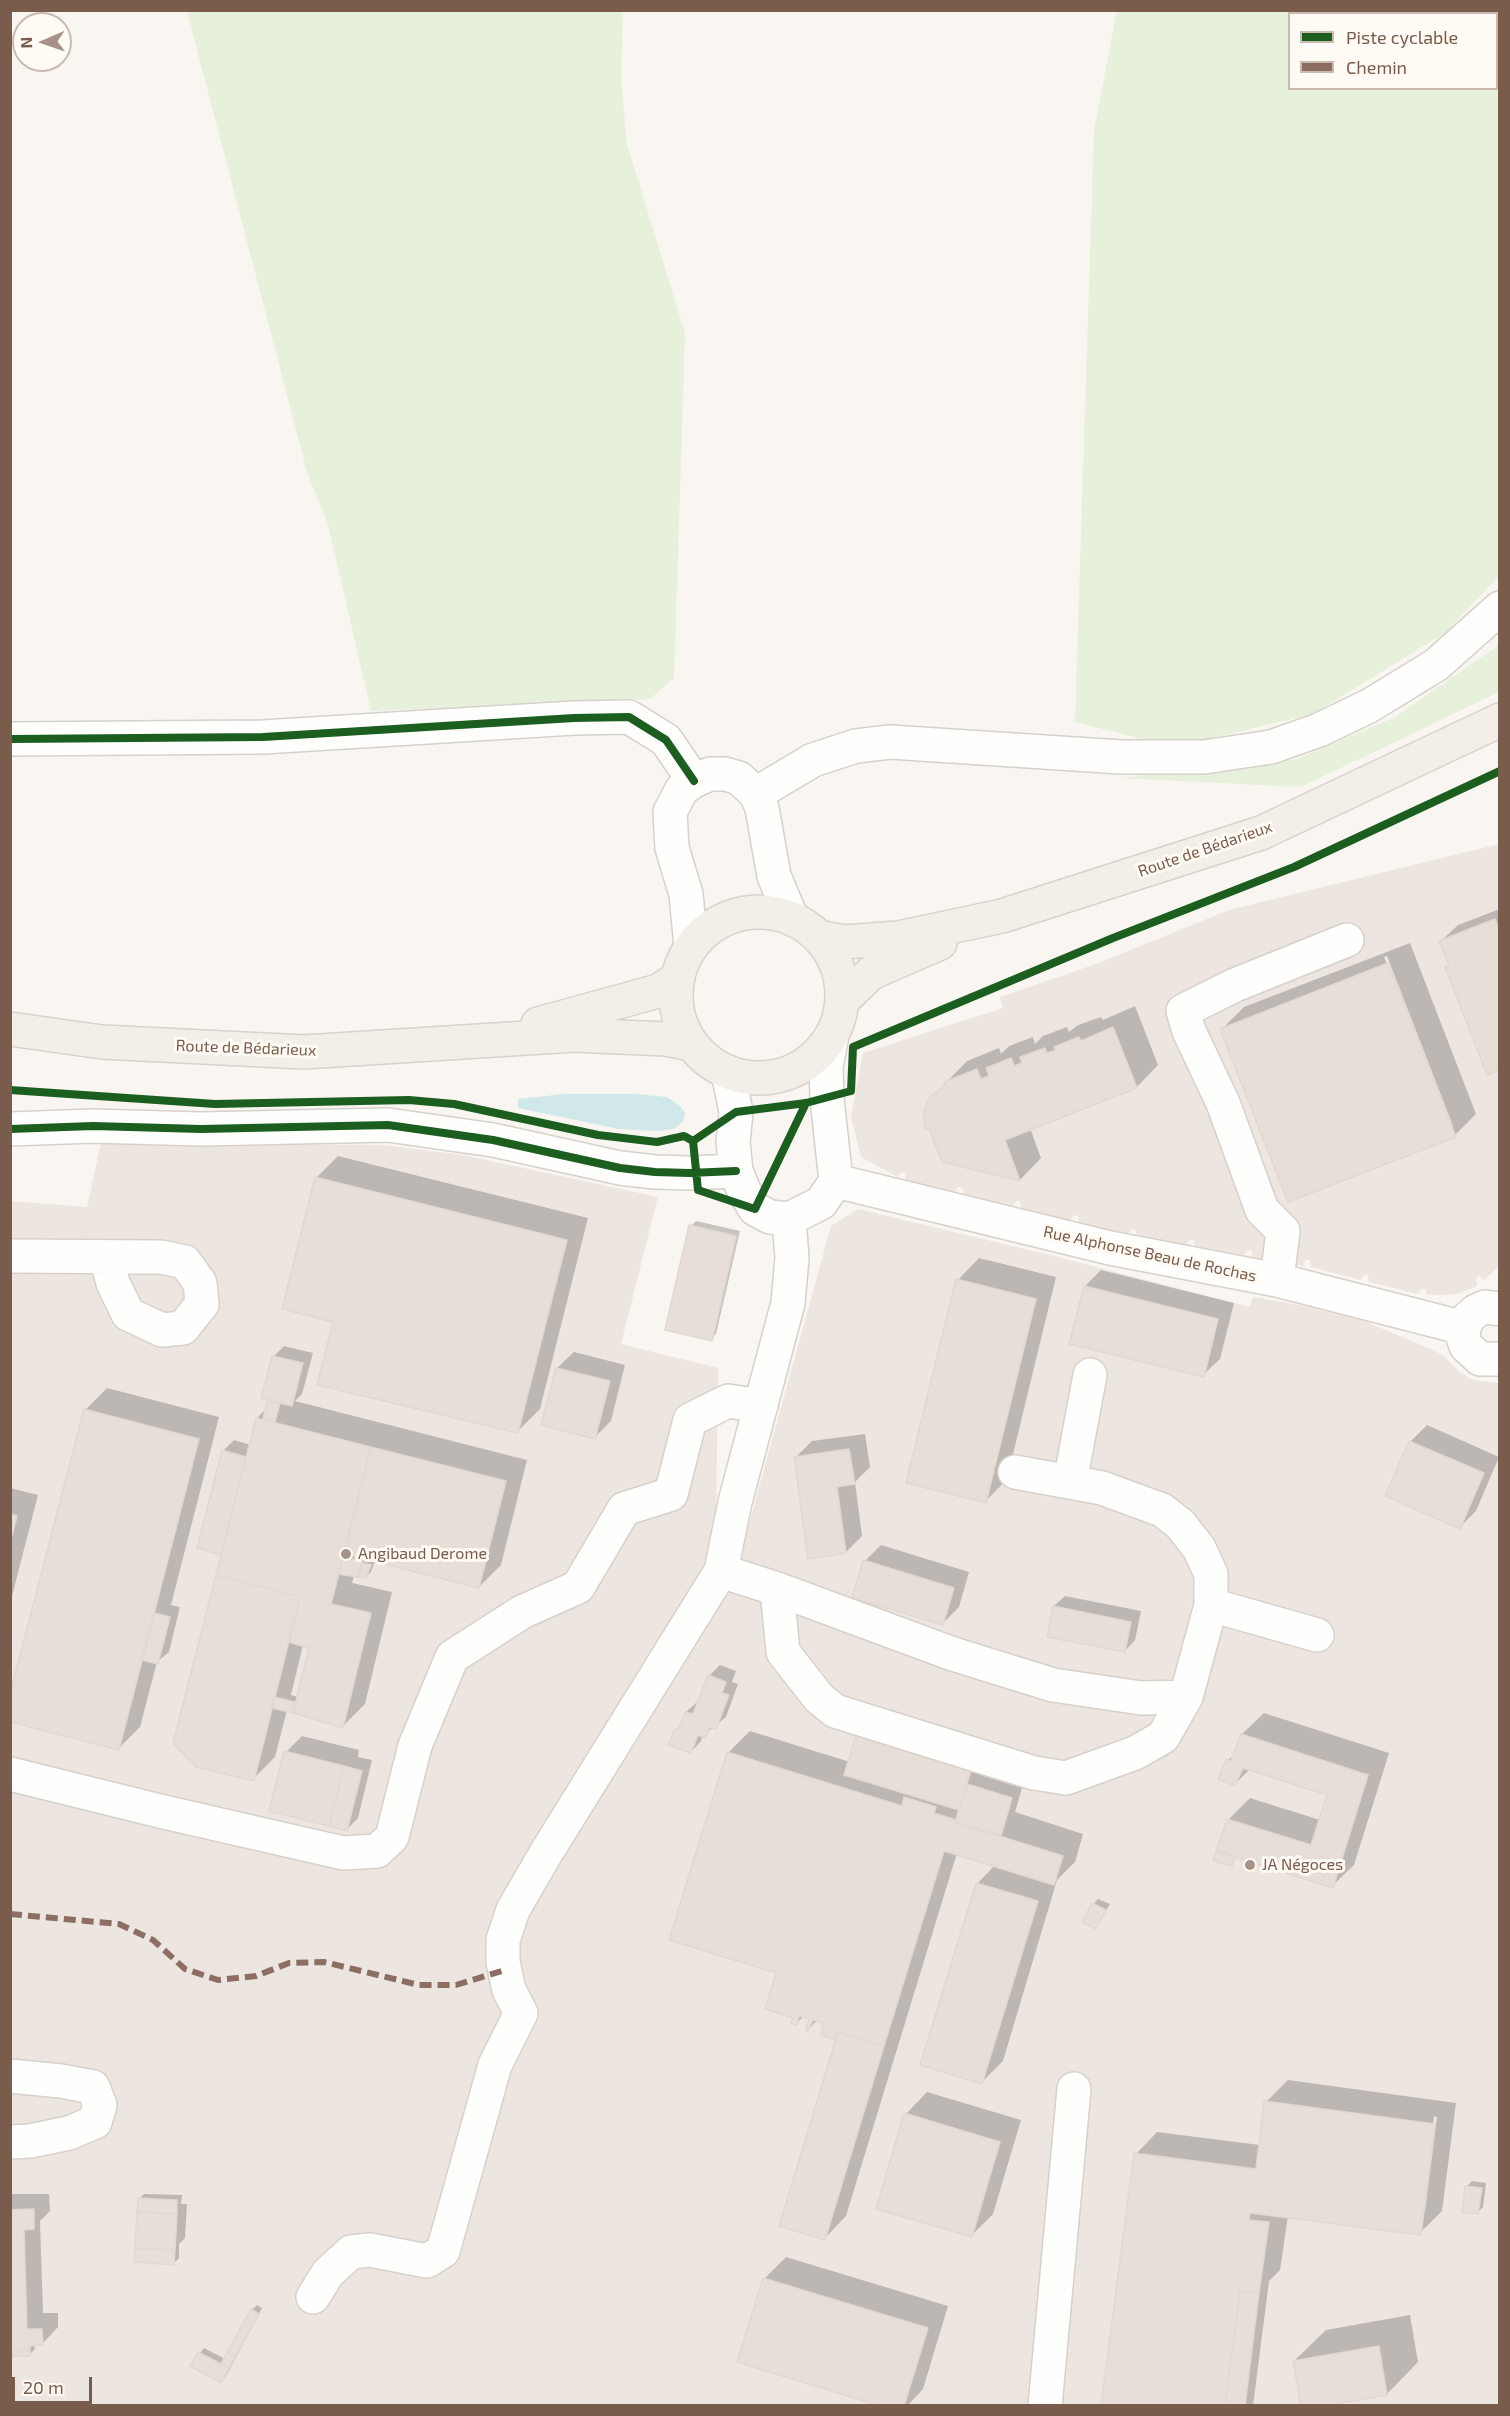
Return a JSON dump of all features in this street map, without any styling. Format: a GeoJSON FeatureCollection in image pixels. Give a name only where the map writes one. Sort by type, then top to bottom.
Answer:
{"type":"FeatureCollection","features":[{"type":"Feature","properties":{"kind":"main road","name":"Route de Bédarieux"},"geometry":{"type":"LineString","coordinates":[[842,1001],[871,973],[1002,916],[1261,833],[1500,720]]}},
{"type":"Feature","properties":{"kind":"main road"},"geometry":{"type":"LineString","coordinates":[[747,913],[770,913],[805,928],[832,956],[840,978],[842,1001],[839,1018],[832,1035],[818,1054],[798,1069],[767,1078],[751,1078],[728,1072],[708,1061],[692,1044],[681,1024],[676,1001],[678,978],[691,947],[706,931],[726,919],[747,913]]}},
{"type":"Feature","properties":{"kind":"main road","name":"Route de Bédarieux"},"geometry":{"type":"LineString","coordinates":[[805,928],[844,942],[898,938],[1002,916]]}},
{"type":"Feature","properties":{"kind":"main road","name":"Route de Bédarieux"},"geometry":{"type":"LineString","coordinates":[[481,1040],[658,991],[678,978]]}},
{"type":"Feature","properties":{"kind":"main road","name":"Route de Bédarieux"},"geometry":{"type":"LineString","coordinates":[[10,1029],[102,1042],[304,1052],[574,1035],[666,1039],[692,1044]]}},
{"type":"Feature","properties":{"kind":"street"},"geometry":{"type":"LineString","coordinates":[[756,794],[813,760],[856,746],[890,742],[1121,757],[1204,757],[1271,747],[1319,730],[1369,706],[1436,665],[1500,608]]}},
{"type":"Feature","properties":{"kind":"street"},"geometry":{"type":"LineString","coordinates":[[10,739],[263,737],[574,718],[629,717],[666,740],[694,781]]}},
{"type":"Feature","properties":{"kind":"street"},"geometry":{"type":"LineString","coordinates":[[691,947],[686,894],[672,848],[669,828],[670,812],[682,789],[710,774],[725,774],[739,778],[756,794],[767,829],[774,876],[805,928]]}},
{"type":"Feature","properties":{"kind":"street"},"geometry":{"type":"LineString","coordinates":[[1277,1280],[1283,1231],[1262,1210],[1223,1103],[1189,1031],[1183,1011],[1235,985],[1347,940]]}},
{"type":"Feature","properties":{"kind":"street"},"geometry":{"type":"LineString","coordinates":[[728,1072],[736,1112],[733,1142],[736,1171],[744,1191],[755,1209],[770,1217],[789,1219],[821,1203],[836,1181],[826,1067],[832,1035]]}},
{"type":"Feature","properties":{"kind":"street"},"geometry":{"type":"LineString","coordinates":[[10,1129],[93,1126],[201,1129],[388,1125],[493,1140],[643,1171],[689,1173],[736,1171]]}},
{"type":"Feature","properties":{"kind":"street","name":"Rue Alphonse Beau de Rochas"},"geometry":{"type":"LineString","coordinates":[[836,1181],[1110,1248],[1277,1280],[1464,1328]]}},
{"type":"Feature","properties":{"kind":"street"},"geometry":{"type":"LineString","coordinates":[[313,2297],[328,2273],[351,2252],[370,2250],[427,2260],[444,2251],[495,2065],[521,2013],[509,1990],[503,1962],[504,1940],[513,1910],[721,1571],[735,1502],[788,1303],[792,1258],[789,1219]]}},
{"type":"Feature","properties":{"kind":"street"},"geometry":{"type":"LineString","coordinates":[[10,1256],[106,1257]]}},
{"type":"Feature","properties":{"kind":"street"},"geometry":{"type":"LineString","coordinates":[[1500,1309],[1485,1307],[1476,1311],[1468,1318],[1464,1328],[1466,1346],[1472,1354],[1480,1359],[1500,1359]]}},
{"type":"Feature","properties":{"kind":"street"},"geometry":{"type":"LineString","coordinates":[[1070,1482],[1090,1375]]}},
{"type":"Feature","properties":{"kind":"street"},"geometry":{"type":"LineString","coordinates":[[10,1774],[164,1812],[343,1852],[377,1851],[392,1837],[415,1746],[452,1657],[522,1612],[578,1587],[624,1509],[670,1494],[690,1420],[728,1401],[761,1406]]}},
{"type":"Feature","properties":{"kind":"street"},"geometry":{"type":"LineString","coordinates":[[777,1588],[783,1652],[819,1698],[835,1711],[1034,1773],[1066,1778],[1135,1753],[1163,1737],[1186,1697],[1211,1605],[1211,1574],[1199,1548],[1180,1524],[1162,1510],[1102,1488],[1015,1472]]}},
{"type":"Feature","properties":{"kind":"street"},"geometry":{"type":"LineString","coordinates":[[721,1571],[777,1588],[952,1654],[1053,1685],[1141,1698],[1186,1697]]}},
{"type":"Feature","properties":{"kind":"street"},"geometry":{"type":"LineString","coordinates":[[1211,1605],[1317,1635]]}},
{"type":"Feature","properties":{"kind":"street"},"geometry":{"type":"LineString","coordinates":[[10,2076],[93,2087],[100,2105],[95,2122],[69,2133],[30,2141],[10,2142]]}},
{"type":"Feature","properties":{"kind":"street"},"geometry":{"type":"LineString","coordinates":[[1045,2406],[1074,2089]]}},
{"type":"Feature","properties":{"kind":"shaded area"},"geometry":{"type":"Polygon","coordinates":[[[1499,844],[1499,1266],[1484,1280],[1479,1276],[1476,1278],[1477,1286],[1461,1293],[1448,1295],[1427,1295],[1425,1289],[1421,1289],[1418,1294],[1369,1282],[1368,1275],[1364,1275],[1360,1280],[1311,1267],[1310,1260],[1306,1260],[1303,1266],[1253,1257],[1251,1250],[1247,1250],[1244,1255],[1195,1246],[1193,1240],[1189,1240],[1186,1245],[1137,1236],[1136,1230],[1131,1229],[1128,1234],[1079,1222],[1078,1216],[1074,1215],[1070,1220],[1021,1208],[1020,1201],[1016,1201],[1013,1206],[964,1194],[962,1187],[958,1187],[955,1192],[906,1180],[905,1173],[901,1172],[898,1177],[861,1157],[851,1117],[863,1053],[1003,1008],[1000,997],[1096,964],[1229,910],[1499,844]]]}},
{"type":"Feature","properties":{"kind":"shaded area"},"geometry":{"type":"Polygon","coordinates":[[[101,1143],[383,1145],[463,1155],[658,1197],[621,1344],[718,1368],[716,1528],[747,1531],[831,1226],[858,1209],[1046,1254],[1250,1307],[1253,1297],[1299,1305],[1364,1321],[1435,1351],[1473,1380],[1499,1383],[1499,2405],[11,2405],[10,1201],[87,1207],[101,1143]]]}},
{"type":"Feature","properties":{"kind":"green space"},"geometry":{"type":"Polygon","coordinates":[[[187,11],[623,11],[621,80],[627,144],[685,333],[674,678],[650,699],[371,711],[328,524],[307,472],[187,11]]]}},
{"type":"Feature","properties":{"kind":"green space"},"geometry":{"type":"Polygon","coordinates":[[[1117,11],[1499,11],[1499,576],[1445,633],[1313,714],[1173,747],[1075,722],[1094,130],[1117,11]]]}},
{"type":"Feature","properties":{"kind":"green space"},"geometry":{"type":"Polygon","coordinates":[[[1499,645],[1499,692],[1301,787],[1120,778],[1297,759],[1395,717],[1499,645]]]}},
{"type":"Feature","properties":{"kind":"water"},"geometry":{"type":"Polygon","coordinates":[[[565,1094],[635,1094],[667,1097],[680,1106],[685,1113],[683,1121],[674,1129],[655,1131],[619,1129],[518,1108],[518,1099],[565,1094]]]}},
{"type":"Feature","properties":{"kind":"building"},"geometry":{"type":"Polygon","coordinates":[[[1495,919],[1500,932],[1500,1070],[1487,1075],[1445,967],[1449,965],[1439,941],[1495,919]]]}},
{"type":"Feature","properties":{"kind":"building"},"geometry":{"type":"Polygon","coordinates":[[[1388,963],[1456,1137],[1288,1202],[1220,1029],[1388,963]]]}},
{"type":"Feature","properties":{"kind":"building"},"geometry":{"type":"Polygon","coordinates":[[[1113,1027],[1137,1088],[1005,1140],[1020,1181],[942,1162],[929,1128],[925,1129],[923,1114],[929,1098],[945,1085],[944,1082],[977,1069],[981,1079],[989,1076],[986,1068],[1011,1058],[1014,1066],[1022,1063],[1020,1057],[1045,1048],[1047,1053],[1056,1050],[1054,1047],[1079,1037],[1081,1041],[1113,1027]]]}},
{"type":"Feature","properties":{"kind":"building"},"geometry":{"type":"Polygon","coordinates":[[[315,1177],[567,1240],[518,1433],[317,1385],[333,1322],[282,1309],[315,1177]]]}},
{"type":"Feature","properties":{"kind":"building"},"geometry":{"type":"Polygon","coordinates":[[[689,1225],[736,1236],[712,1341],[665,1330],[689,1225]]]}},
{"type":"Feature","properties":{"kind":"building"},"geometry":{"type":"Polygon","coordinates":[[[956,1279],[1036,1299],[986,1503],[906,1483],[956,1279]]]}},
{"type":"Feature","properties":{"kind":"building"},"geometry":{"type":"Polygon","coordinates":[[[1084,1286],[1218,1319],[1204,1377],[1069,1344],[1084,1286]]]}},
{"type":"Feature","properties":{"kind":"building"},"geometry":{"type":"Polygon","coordinates":[[[272,1356],[303,1363],[292,1406],[261,1398],[272,1356]]]}},
{"type":"Feature","properties":{"kind":"building"},"geometry":{"type":"Polygon","coordinates":[[[556,1368],[610,1381],[595,1439],[541,1425],[556,1368]]]}},
{"type":"Feature","properties":{"kind":"building"},"geometry":{"type":"Polygon","coordinates":[[[267,1400],[280,1403],[275,1422],[263,1419],[267,1400]]]}},
{"type":"Feature","properties":{"kind":"building"},"geometry":{"type":"Polygon","coordinates":[[[84,1409],[199,1439],[119,1750],[10,1722],[10,1694],[84,1409]]]}},
{"type":"Feature","properties":{"kind":"building"},"geometry":{"type":"Polygon","coordinates":[[[256,1418],[371,1447],[331,1604],[371,1613],[343,1728],[293,1713],[309,1648],[289,1642],[300,1597],[216,1575],[256,1418]]]}},
{"type":"Feature","properties":{"kind":"building"},"geometry":{"type":"Polygon","coordinates":[[[1409,1441],[1484,1473],[1460,1529],[1385,1496],[1409,1441]]]}},
{"type":"Feature","properties":{"kind":"building"},"geometry":{"type":"Polygon","coordinates":[[[371,1447],[506,1481],[479,1588],[344,1554],[371,1447]]]}},
{"type":"Feature","properties":{"kind":"building"},"geometry":{"type":"Polygon","coordinates":[[[849,1449],[855,1484],[837,1487],[846,1553],[808,1559],[794,1457],[849,1449]]]}},
{"type":"Feature","properties":{"kind":"building"},"geometry":{"type":"Polygon","coordinates":[[[222,1450],[246,1457],[221,1555],[197,1548],[222,1450]]]}},
{"type":"Feature","properties":{"kind":"building"},"geometry":{"type":"Polygon","coordinates":[[[10,1514],[17,1516],[10,1543],[10,1514]]]}},
{"type":"Feature","properties":{"kind":"building"},"geometry":{"type":"Polygon","coordinates":[[[343,1557],[362,1561],[358,1577],[338,1574],[343,1557]]]}},
{"type":"Feature","properties":{"kind":"building"},"geometry":{"type":"Polygon","coordinates":[[[863,1560],[954,1588],[943,1625],[852,1598],[863,1560]]]}},
{"type":"Feature","properties":{"kind":"building"},"geometry":{"type":"Polygon","coordinates":[[[363,1563],[371,1565],[366,1578],[359,1577],[363,1563]]]}},
{"type":"Feature","properties":{"kind":"building"},"geometry":{"type":"Polygon","coordinates":[[[216,1575],[300,1597],[254,1781],[196,1767],[173,1743],[216,1575]]]}},
{"type":"Feature","properties":{"kind":"building"},"geometry":{"type":"Polygon","coordinates":[[[1053,1606],[1131,1622],[1125,1652],[1047,1637],[1053,1606]]]}},
{"type":"Feature","properties":{"kind":"building"},"geometry":{"type":"Polygon","coordinates":[[[154,1613],[170,1617],[158,1664],[142,1660],[154,1613]]]}},
{"type":"Feature","properties":{"kind":"building"},"geometry":{"type":"Polygon","coordinates":[[[708,1675],[726,1682],[722,1693],[729,1695],[716,1729],[710,1727],[705,1738],[698,1735],[691,1753],[668,1745],[674,1730],[679,1728],[685,1712],[693,1714],[708,1675]]]}},
{"type":"Feature","properties":{"kind":"building"},"geometry":{"type":"Polygon","coordinates":[[[274,1697],[295,1702],[293,1713],[272,1708],[274,1697]]]}},
{"type":"Feature","properties":{"kind":"building"},"geometry":{"type":"Polygon","coordinates":[[[858,1729],[973,1764],[959,1810],[844,1775],[858,1729]]]}},
{"type":"Feature","properties":{"kind":"building"},"geometry":{"type":"Polygon","coordinates":[[[1241,1734],[1368,1775],[1333,1888],[1216,1851],[1227,1819],[1311,1845],[1327,1795],[1243,1768],[1235,1786],[1218,1779],[1226,1760],[1231,1761],[1241,1734]]]}},
{"type":"Feature","properties":{"kind":"building"},"geometry":{"type":"Polygon","coordinates":[[[284,1751],[344,1766],[329,1826],[269,1811],[284,1751]]]}},
{"type":"Feature","properties":{"kind":"building"},"geometry":{"type":"Polygon","coordinates":[[[727,1752],[902,1806],[904,1797],[936,1807],[934,1813],[956,1820],[955,1822],[1063,1856],[1054,1885],[944,1851],[884,2046],[838,2032],[835,2040],[821,2035],[823,2023],[813,2020],[807,2032],[809,2019],[799,2016],[797,2025],[791,2024],[793,2018],[765,2009],[776,1973],[669,1940],[727,1752]]]}},
{"type":"Feature","properties":{"kind":"building"},"geometry":{"type":"Polygon","coordinates":[[[344,1766],[362,1771],[347,1831],[329,1826],[344,1766]]]}},
{"type":"Feature","properties":{"kind":"building"},"geometry":{"type":"Polygon","coordinates":[[[967,1784],[1012,1798],[1001,1836],[955,1822],[967,1784]]]}},
{"type":"Feature","properties":{"kind":"building"},"geometry":{"type":"Polygon","coordinates":[[[1216,1851],[1235,1856],[1232,1866],[1213,1861],[1216,1851]]]}},
{"type":"Feature","properties":{"kind":"building"},"geometry":{"type":"Polygon","coordinates":[[[976,1883],[1038,1901],[982,2084],[920,2065],[976,1883]]]}},
{"type":"Feature","properties":{"kind":"building"},"geometry":{"type":"Polygon","coordinates":[[[1092,1903],[1106,1910],[1096,1929],[1082,1922],[1092,1903]]]}},
{"type":"Feature","properties":{"kind":"building"},"geometry":{"type":"Polygon","coordinates":[[[838,2032],[884,2046],[825,2240],[779,2226],[838,2032]]]}},
{"type":"Feature","properties":{"kind":"building"},"geometry":{"type":"Polygon","coordinates":[[[1264,2101],[1435,2124],[1421,2235],[1250,2213],[1249,2220],[1269,2222],[1259,2293],[1240,2291],[1225,2406],[1101,2406],[1134,2153],[1256,2169],[1264,2101]]]}},
{"type":"Feature","properties":{"kind":"building"},"geometry":{"type":"Polygon","coordinates":[[[904,2113],[1000,2142],[972,2237],[876,2209],[904,2113]]]}},
{"type":"Feature","properties":{"kind":"building"},"geometry":{"type":"Polygon","coordinates":[[[1465,2186],[1482,2188],[1478,2214],[1462,2212],[1465,2186]]]}},
{"type":"Feature","properties":{"kind":"building"},"geometry":{"type":"Polygon","coordinates":[[[138,2198],[177,2200],[177,2214],[137,2212],[138,2198]]]}},
{"type":"Feature","properties":{"kind":"building"},"geometry":{"type":"Polygon","coordinates":[[[34,2209],[34,2229],[24,2230],[27,2329],[42,2329],[43,2345],[30,2346],[30,2350],[13,2351],[13,2357],[10,2357],[10,2210],[34,2209]]]}},
{"type":"Feature","properties":{"kind":"building"},"geometry":{"type":"Polygon","coordinates":[[[137,2212],[177,2214],[175,2250],[135,2248],[137,2212]]]}},
{"type":"Feature","properties":{"kind":"building"},"geometry":{"type":"Polygon","coordinates":[[[135,2248],[175,2250],[174,2265],[134,2262],[135,2248]]]}},
{"type":"Feature","properties":{"kind":"building"},"geometry":{"type":"Polygon","coordinates":[[[763,2278],[928,2328],[904,2406],[880,2406],[737,2362],[763,2278]]]}},
{"type":"Feature","properties":{"kind":"building"},"geometry":{"type":"Polygon","coordinates":[[[1240,2291],[1259,2293],[1245,2406],[1225,2406],[1240,2291]]]}},
{"type":"Feature","properties":{"kind":"building"},"geometry":{"type":"Polygon","coordinates":[[[251,2309],[259,2314],[235,2357],[227,2352],[251,2309]]]}},
{"type":"Feature","properties":{"kind":"building"},"geometry":{"type":"Polygon","coordinates":[[[1379,2346],[1387,2395],[1326,2406],[1301,2406],[1293,2361],[1379,2346]]]}},
{"type":"Feature","properties":{"kind":"building"},"geometry":{"type":"Polygon","coordinates":[[[30,2350],[30,2356],[13,2357],[13,2351],[30,2350]]]}},
{"type":"Feature","properties":{"kind":"building"},"geometry":{"type":"Polygon","coordinates":[[[198,2352],[229,2368],[221,2383],[190,2366],[198,2352]]]}},
{"type":"Feature","properties":{"kind":"building"},"geometry":{"type":"Polygon","coordinates":[[[227,2352],[235,2357],[229,2368],[221,2364],[227,2352]]]}},
{"type":"Feature","properties":{"kind":"marked path"},"geometry":{"type":"LineString","coordinates":[[10,1914],[119,1924],[153,1940],[185,1969],[218,1980],[256,1976],[289,1963],[324,1962],[419,1985],[456,1985],[505,1970]]}},
{"type":"Feature","properties":{"kind":"cycle path"},"geometry":{"type":"LineString","coordinates":[[10,739],[263,737],[574,718],[629,717],[666,740],[694,781]]}},
{"type":"Feature","properties":{"kind":"cycle path"},"geometry":{"type":"LineString","coordinates":[[693,1141],[736,1112],[806,1103],[851,1091],[853,1047],[1113,938],[1294,867],[1500,771]]}},
{"type":"Feature","properties":{"kind":"cycle path"},"geometry":{"type":"LineString","coordinates":[[10,1090],[215,1104],[409,1100],[454,1104],[598,1135],[657,1142],[684,1136],[693,1141]]}},
{"type":"Feature","properties":{"kind":"cycle path"},"geometry":{"type":"LineString","coordinates":[[693,1141],[698,1190],[755,1209],[806,1103]]}},
{"type":"Feature","properties":{"kind":"cycle path"},"geometry":{"type":"LineString","coordinates":[[10,1129],[93,1126],[201,1129],[388,1125],[493,1140],[620,1168],[689,1173],[736,1171]]}},
{"type":"Feature","properties":{"kind":"place","name":"Angibaud Derome"},"geometry":{"type":"Point","coordinates":[346,1554]}},
{"type":"Feature","properties":{"kind":"place","name":"JA Négoces"},"geometry":{"type":"Point","coordinates":[1250,1865]}}]}
